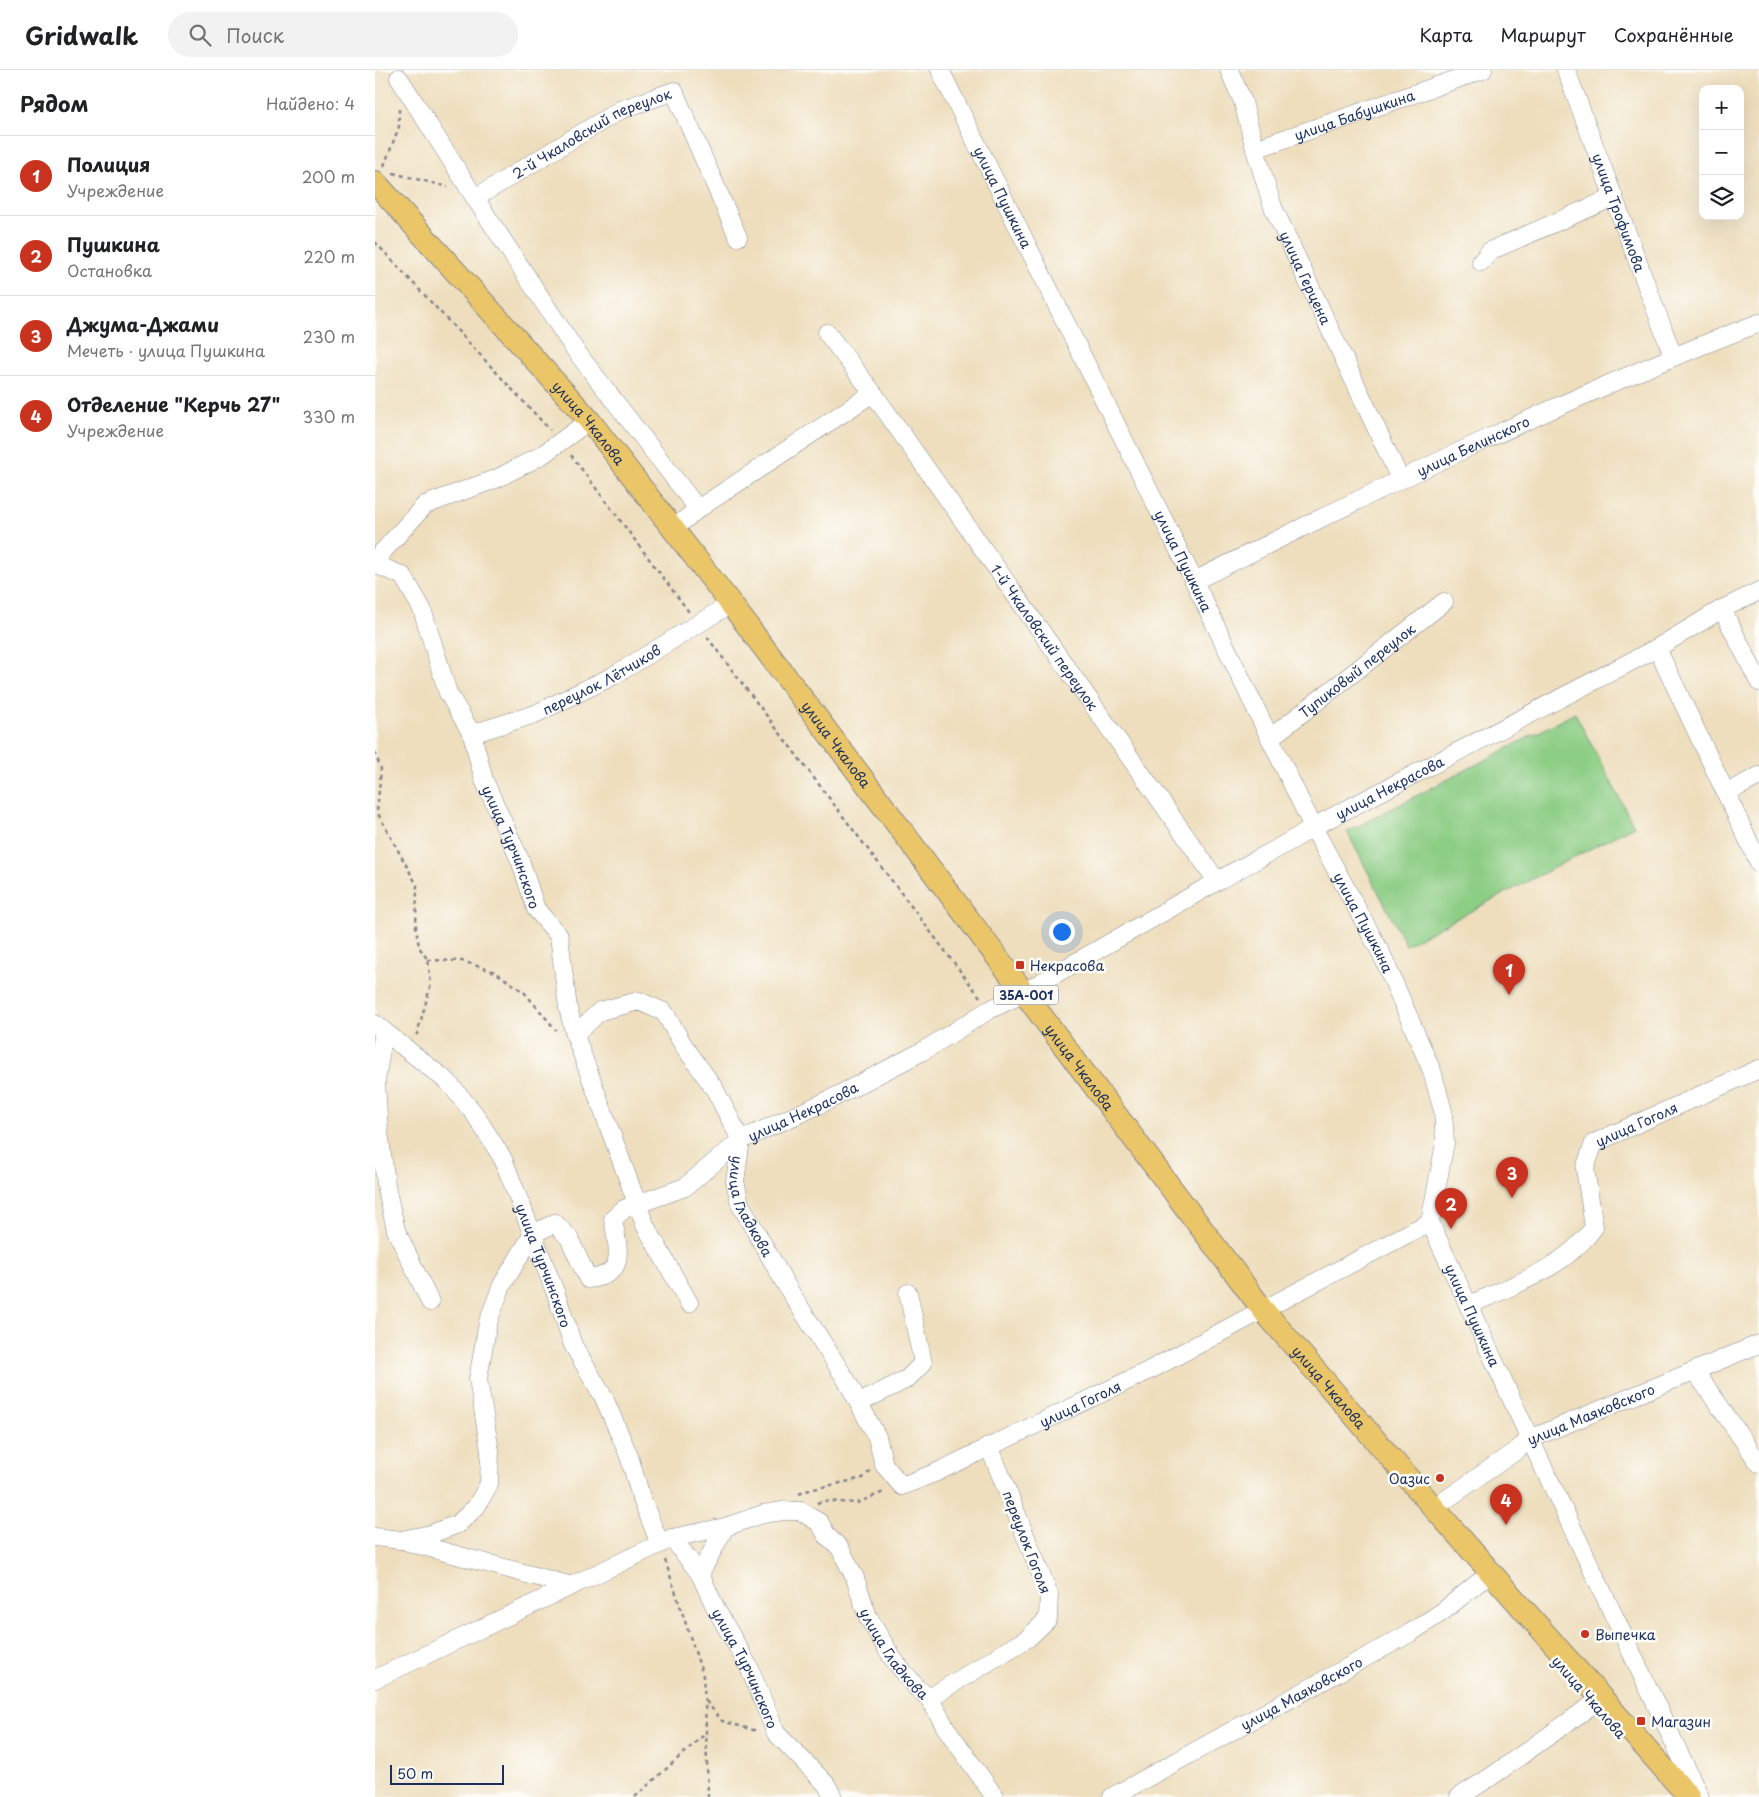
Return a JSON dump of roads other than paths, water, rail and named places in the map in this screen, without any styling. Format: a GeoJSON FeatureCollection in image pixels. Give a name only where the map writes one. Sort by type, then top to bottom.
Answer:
{"type":"FeatureCollection","features":[{"type":"Feature","properties":{"kind":"main road","name":"улица Чкалова"},"geometry":{"type":"LineString","coordinates":[[377,183],[586,423],[728,606],[1259,1312],[1487,1575],[1599,1701],[1689,1797]]}},
{"type":"Feature","properties":{"kind":"main road","name":"улица Чкалова"},"geometry":{"type":"LineString","coordinates":[[1599,1701],[1676,1797]]}},
{"type":"Feature","properties":{"kind":"street","name":"улица Пушкина"},"geometry":{"type":"LineString","coordinates":[[940,70],[1194,581],[1313,827],[1382,955],[1432,1071],[1443,1111],[1445,1144],[1429,1222],[1700,1797]]}},
{"type":"Feature","properties":{"kind":"street","name":"улица Герцена"},"geometry":{"type":"LineString","coordinates":[[1229,70],[1243,102],[1273,207],[1400,479]]}},
{"type":"Feature","properties":{"kind":"street","name":"улица Бабушкина"},"geometry":{"type":"LineString","coordinates":[[1255,149],[1483,70]]}},
{"type":"Feature","properties":{"kind":"street","name":"улица Трофимова"},"geometry":{"type":"LineString","coordinates":[[1566,70],[1673,356]]}},
{"type":"Feature","properties":{"kind":"street"},"geometry":{"type":"LineString","coordinates":[[399,78],[575,350],[699,509]]}},
{"type":"Feature","properties":{"kind":"street","name":"2-й Чкаловский переулок"},"geometry":{"type":"LineString","coordinates":[[475,198],[620,110],[674,90],[738,237]]}},
{"type":"Feature","properties":{"kind":"street"},"geometry":{"type":"LineString","coordinates":[[1481,262],[1490,251],[1614,197]]}},
{"type":"Feature","properties":{"kind":"street","name":"улица Белинского"},"geometry":{"type":"LineString","coordinates":[[1194,581],[1400,479],[1673,356],[1759,323]]}},
{"type":"Feature","properties":{"kind":"street","name":"1-й Чкаловский переулок"},"geometry":{"type":"LineString","coordinates":[[827,333],[873,393],[1217,881]]}},
{"type":"Feature","properties":{"kind":"street"},"geometry":{"type":"LineString","coordinates":[[670,532],[699,509],[873,393]]}},
{"type":"Feature","properties":{"kind":"street"},"geometry":{"type":"LineString","coordinates":[[375,562],[425,505],[498,478],[541,455],[586,423]]}},
{"type":"Feature","properties":{"kind":"street","name":"улица Турчинского"},"geometry":{"type":"LineString","coordinates":[[375,562],[403,576],[422,608],[448,693],[472,734],[484,780],[520,860],[536,909],[559,936],[568,1008],[567,1035],[645,1225],[689,1303]]}},
{"type":"Feature","properties":{"kind":"street","name":"улица Некрасова"},"geometry":{"type":"LineString","coordinates":[[533,1234],[555,1224],[569,1238],[588,1279],[601,1278],[613,1271],[619,1257],[613,1219],[624,1209],[685,1187],[741,1140],[833,1098],[923,1051],[989,1010],[1127,934],[1313,827],[1657,648],[1723,609],[1759,591]]}},
{"type":"Feature","properties":{"kind":"street","name":"Тупиковый переулок"},"geometry":{"type":"LineString","coordinates":[[1270,738],[1444,602]]}},
{"type":"Feature","properties":{"kind":"street","name":"переулок Лётчиков"},"geometry":{"type":"LineString","coordinates":[[472,734],[535,714],[613,676],[728,606]]}},
{"type":"Feature","properties":{"kind":"street"},"geometry":{"type":"LineString","coordinates":[[1723,609],[1759,682]]}},
{"type":"Feature","properties":{"kind":"street"},"geometry":{"type":"LineString","coordinates":[[1657,648],[1759,863]]}},
{"type":"Feature","properties":{"kind":"street"},"geometry":{"type":"LineString","coordinates":[[1726,793],[1759,776]]}},
{"type":"Feature","properties":{"kind":"street","name":"улица Гладкова"},"geometry":{"type":"LineString","coordinates":[[567,1035],[600,1011],[639,1001],[663,1012],[684,1046],[714,1088],[741,1140],[735,1181],[741,1204],[789,1290],[847,1381],[877,1436],[884,1465],[902,1486]]}},
{"type":"Feature","properties":{"kind":"street"},"geometry":{"type":"LineString","coordinates":[[379,1027],[376,1081],[379,1132],[387,1191],[396,1230],[430,1302]]}},
{"type":"Feature","properties":{"kind":"street","name":"улица Турчинского"},"geometry":{"type":"LineString","coordinates":[[379,1027],[448,1082],[474,1113],[503,1159],[533,1234],[573,1345],[603,1398],[629,1456],[641,1497],[666,1541],[700,1574],[716,1609],[749,1667],[776,1733],[826,1784],[833,1797]]}},
{"type":"Feature","properties":{"kind":"street","name":"улица Гоголя"},"geometry":{"type":"LineString","coordinates":[[1469,1305],[1521,1282],[1567,1256],[1586,1238],[1594,1227],[1585,1168],[1594,1143],[1759,1069]]}},
{"type":"Feature","properties":{"kind":"street","name":"улица Гоголя"},"geometry":{"type":"LineString","coordinates":[[902,1486],[937,1472],[1150,1370],[1429,1222]]}},
{"type":"Feature","properties":{"kind":"street"},"geometry":{"type":"LineString","coordinates":[[401,1540],[431,1534],[458,1524],[476,1507],[489,1484],[490,1451],[478,1379],[488,1322],[502,1285],[533,1234]]}},
{"type":"Feature","properties":{"kind":"street"},"geometry":{"type":"LineString","coordinates":[[859,1403],[907,1380],[923,1363],[907,1293]]}},
{"type":"Feature","properties":{"kind":"street","name":"улица Маяковского"},"geometry":{"type":"LineString","coordinates":[[1431,1511],[1530,1439],[1759,1344]]}},
{"type":"Feature","properties":{"kind":"street"},"geometry":{"type":"LineString","coordinates":[[1695,1372],[1759,1463]]}},
{"type":"Feature","properties":{"kind":"street","name":"переулок Гоголя"},"geometry":{"type":"LineString","coordinates":[[929,1698],[1028,1638],[1047,1619],[1049,1594],[989,1446]]}},
{"type":"Feature","properties":{"kind":"street","name":"улица Гладкова"},"geometry":{"type":"LineString","coordinates":[[725,1527],[796,1505],[820,1523],[827,1536],[840,1548],[855,1578],[868,1617],[893,1659],[917,1688],[929,1698],[946,1728],[995,1797]]}},
{"type":"Feature","properties":{"kind":"street"},"geometry":{"type":"LineString","coordinates":[[375,1679],[666,1541],[725,1527]]}},
{"type":"Feature","properties":{"kind":"street"},"geometry":{"type":"LineString","coordinates":[[700,1574],[725,1527]]}},
{"type":"Feature","properties":{"kind":"street"},"geometry":{"type":"LineString","coordinates":[[375,1537],[401,1540],[442,1550],[572,1586]]}},
{"type":"Feature","properties":{"kind":"street","name":"улица Маяковского"},"geometry":{"type":"LineString","coordinates":[[1112,1797],[1410,1633],[1442,1612],[1487,1575]]}},
{"type":"Feature","properties":{"kind":"street"},"geometry":{"type":"LineString","coordinates":[[1459,1797],[1599,1701]]}},
{"type":"Feature","properties":{"kind":"place","name":"Некрасова"},"geometry":{"type":"Point","coordinates":[1020,965]}},
{"type":"Feature","properties":{"kind":"place","name":"Полиция"},"geometry":{"type":"Point","coordinates":[1509,995]}},
{"type":"Feature","properties":{"kind":"place","name":"Джума-Джами"},"geometry":{"type":"Point","coordinates":[1512,1198]}},
{"type":"Feature","properties":{"kind":"place","name":"Пушкина"},"geometry":{"type":"Point","coordinates":[1451,1229]}},
{"type":"Feature","properties":{"kind":"place","name":"Оазис"},"geometry":{"type":"Point","coordinates":[1440,1478]}},
{"type":"Feature","properties":{"kind":"place","name":"Отделение \"Керчь 27\""},"geometry":{"type":"Point","coordinates":[1506,1525]}},
{"type":"Feature","properties":{"kind":"place","name":"Выпечка"},"geometry":{"type":"Point","coordinates":[1585,1634]}},
{"type":"Feature","properties":{"kind":"place","name":"Магазин"},"geometry":{"type":"Point","coordinates":[1641,1721]}}]}
